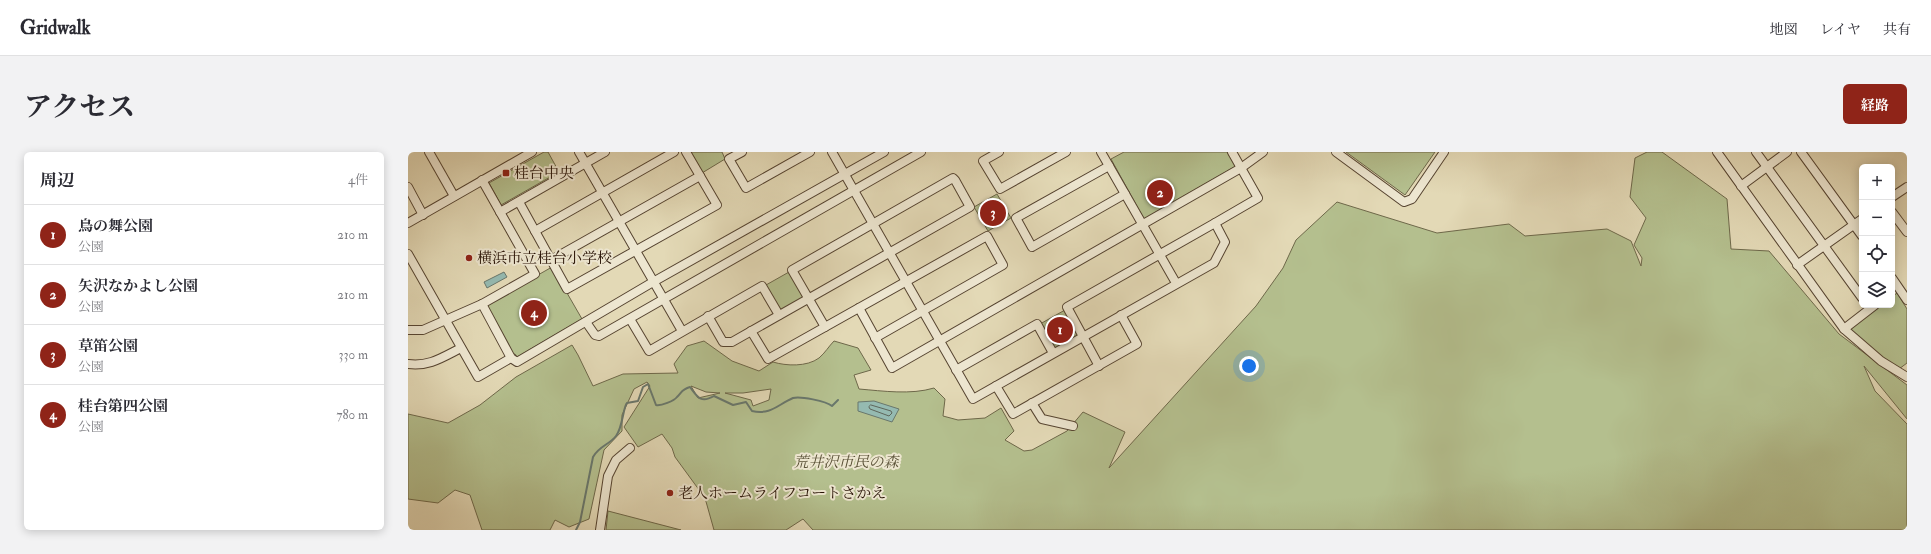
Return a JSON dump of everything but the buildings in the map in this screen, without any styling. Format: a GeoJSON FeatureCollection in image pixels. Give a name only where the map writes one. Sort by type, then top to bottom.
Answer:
{"type":"FeatureCollection","features":[{"type":"Feature","properties":{"kind":"street"},"geometry":{"type":"LineString","coordinates":[[429,152],[454,196]]}},
{"type":"Feature","properties":{"kind":"street"},"geometry":{"type":"LineString","coordinates":[[408,224],[532,152]]}},
{"type":"Feature","properties":{"kind":"street"},"geometry":{"type":"LineString","coordinates":[[579,152],[682,331]]}},
{"type":"Feature","properties":{"kind":"street"},"geometry":{"type":"LineString","coordinates":[[500,212],[605,152]]}},
{"type":"Feature","properties":{"kind":"street"},"geometry":{"type":"LineString","coordinates":[[535,231],[674,152]]}},
{"type":"Feature","properties":{"kind":"street"},"geometry":{"type":"LineString","coordinates":[[519,202],[568,289],[717,204],[686,152]]}},
{"type":"Feature","properties":{"kind":"street"},"geometry":{"type":"LineString","coordinates":[[742,152],[729,159],[746,188],[810,152]]}},
{"type":"Feature","properties":{"kind":"street"},"geometry":{"type":"LineString","coordinates":[[832,152],[973,399],[1082,336],[1214,263],[1225,242],[1215,223]]}},
{"type":"Feature","properties":{"kind":"street"},"geometry":{"type":"LineString","coordinates":[[482,304],[511,358],[517,362],[653,282],[884,152]]}},
{"type":"Feature","properties":{"kind":"street"},"geometry":{"type":"LineString","coordinates":[[586,322],[595,335],[599,336],[921,152]]}},
{"type":"Feature","properties":{"kind":"street"},"geometry":{"type":"LineString","coordinates":[[999,152],[983,161],[1000,189],[1066,152]]}},
{"type":"Feature","properties":{"kind":"street"},"geometry":{"type":"LineString","coordinates":[[1101,152],[1176,283]]}},
{"type":"Feature","properties":{"kind":"street"},"geometry":{"type":"LineString","coordinates":[[1099,366],[1067,307],[1258,198],[1232,152]]}},
{"type":"Feature","properties":{"kind":"street"},"geometry":{"type":"LineString","coordinates":[[859,308],[892,368],[1241,168],[1263,152]]}},
{"type":"Feature","properties":{"kind":"street"},"geometry":{"type":"LineString","coordinates":[[1336,152],[1404,202],[1412,199],[1444,152]]}},
{"type":"Feature","properties":{"kind":"street"},"geometry":{"type":"LineString","coordinates":[[1717,152],[1844,329],[1881,361],[1905,373]]}},
{"type":"Feature","properties":{"kind":"street"},"geometry":{"type":"LineString","coordinates":[[1756,152],[1859,294]]}},
{"type":"Feature","properties":{"kind":"street"},"geometry":{"type":"LineString","coordinates":[[1741,186],[1787,152]]}},
{"type":"Feature","properties":{"kind":"street"},"geometry":{"type":"LineString","coordinates":[[1801,152],[1859,232]]}},
{"type":"Feature","properties":{"kind":"street"},"geometry":{"type":"LineString","coordinates":[[1109,166],[1016,218],[1032,247],[1125,194]]}},
{"type":"Feature","properties":{"kind":"street"},"geometry":{"type":"LineString","coordinates":[[551,260],[700,176]]}},
{"type":"Feature","properties":{"kind":"street"},"geometry":{"type":"LineString","coordinates":[[708,316],[723,342],[732,342],[808,298],[889,252],[970,207],[953,178],[792,270],[808,298],[824,327]]}},
{"type":"Feature","properties":{"kind":"street"},"geometry":{"type":"LineString","coordinates":[[408,330],[423,330],[482,304],[535,274],[482,180]]}},
{"type":"Feature","properties":{"kind":"street"},"geometry":{"type":"LineString","coordinates":[[408,187],[423,215]]}},
{"type":"Feature","properties":{"kind":"street"},"geometry":{"type":"LineString","coordinates":[[1895,195],[1907,187]]}},
{"type":"Feature","properties":{"kind":"street"},"geometry":{"type":"LineString","coordinates":[[1895,216],[1907,232]]}},
{"type":"Feature","properties":{"kind":"street"},"geometry":{"type":"LineString","coordinates":[[1797,265],[1859,221]]}},
{"type":"Feature","properties":{"kind":"street"},"geometry":{"type":"LineString","coordinates":[[751,331],[768,359],[987,236],[1003,265],[875,338]]}},
{"type":"Feature","properties":{"kind":"street"},"geometry":{"type":"LineString","coordinates":[[408,254],[478,377],[511,358]]}},
{"type":"Feature","properties":{"kind":"street"},"geometry":{"type":"LineString","coordinates":[[630,319],[649,351],[762,286],[779,315]]}},
{"type":"Feature","properties":{"kind":"street"},"geometry":{"type":"LineString","coordinates":[[1896,291],[1907,300]]}},
{"type":"Feature","properties":{"kind":"street"},"geometry":{"type":"LineString","coordinates":[[1844,329],[1869,308]]}},
{"type":"Feature","properties":{"kind":"street"},"geometry":{"type":"LineString","coordinates":[[996,386],[1013,414],[1099,366],[1137,344],[1121,315]]}},
{"type":"Feature","properties":{"kind":"street"},"geometry":{"type":"LineString","coordinates":[[956,370],[1037,324],[1053,353]]}},
{"type":"Feature","properties":{"kind":"street"},"geometry":{"type":"LineString","coordinates":[[408,364],[425,365],[435,362],[461,348]]}},
{"type":"Feature","properties":{"kind":"street"},"geometry":{"type":"LineString","coordinates":[[1032,403],[1042,419],[1073,426]]}},
{"type":"Feature","properties":{"kind":"street"},"geometry":{"type":"LineString","coordinates":[[600,530],[608,476],[616,460],[630,448]]}},
{"type":"Feature","properties":{"kind":"green space"},"geometry":{"type":"Polygon","coordinates":[[[544,152],[548,152],[559,172],[501,205],[489,183],[544,152]]]}},
{"type":"Feature","properties":{"kind":"green space"},"geometry":{"type":"Polygon","coordinates":[[[690,152],[722,152],[725,159],[702,173],[690,152]]]}},
{"type":"Feature","properties":{"kind":"green space"},"geometry":{"type":"Polygon","coordinates":[[[1124,152],[1227,152],[1236,166],[1144,219],[1111,159],[1124,152]]]}},
{"type":"Feature","properties":{"kind":"green space"},"geometry":{"type":"Polygon","coordinates":[[[1346,152],[1435,152],[1405,195],[1346,152]]]}},
{"type":"Feature","properties":{"kind":"green space","name":"荒井沢市民の森"},"geometry":{"type":"Polygon","coordinates":[[[1647,152],[1662,152],[1727,199],[1731,249],[1769,251],[1839,334],[1907,385],[1907,419],[1864,366],[1875,391],[1907,424],[1907,530],[813,530],[803,519],[786,530],[714,530],[705,498],[675,457],[672,448],[662,434],[638,447],[624,427],[650,386],[647,382],[634,389],[622,415],[622,431],[604,450],[589,519],[569,527],[555,520],[550,530],[482,530],[470,495],[455,490],[438,503],[408,499],[408,414],[448,423],[480,405],[516,377],[572,345],[593,386],[623,374],[678,373],[674,364],[687,346],[704,341],[732,361],[759,371],[773,362],[796,365],[814,361],[821,356],[834,341],[858,348],[871,370],[854,375],[859,389],[906,392],[934,388],[945,399],[943,416],[958,420],[985,418],[1001,408],[1014,431],[1005,440],[1024,451],[1032,450],[1067,431],[1083,412],[1125,432],[1109,468],[1256,306],[1283,268],[1296,240],[1337,202],[1437,233],[1509,224],[1525,236],[1607,229],[1631,241],[1641,266],[1642,258],[1634,245],[1646,218],[1630,197],[1635,158],[1647,152]],[[691,386],[698,398],[720,393],[706,392],[691,386]],[[771,389],[743,393],[725,393],[751,400],[753,406],[769,400],[771,389]]]}},
{"type":"Feature","properties":{"kind":"green space"},"geometry":{"type":"Polygon","coordinates":[[[997,194],[1011,218],[988,231],[974,207],[997,194]]]}},
{"type":"Feature","properties":{"kind":"green space"},"geometry":{"type":"Polygon","coordinates":[[[552,267],[582,319],[517,357],[513,354],[486,307],[487,304],[552,267]]]}},
{"type":"Feature","properties":{"kind":"green space"},"geometry":{"type":"Polygon","coordinates":[[[789,272],[804,297],[781,311],[766,285],[789,272]]]}},
{"type":"Feature","properties":{"kind":"green space"},"geometry":{"type":"Polygon","coordinates":[[[1897,293],[1907,309],[1907,363],[1899,369],[1845,329],[1876,308],[1895,308],[1895,295],[1897,293]]]}},
{"type":"Feature","properties":{"kind":"green space"},"geometry":{"type":"Polygon","coordinates":[[[1065,310],[1079,335],[1055,349],[1040,324],[1065,310]]]}},
{"type":"Feature","properties":{"kind":"green space"},"geometry":{"type":"Polygon","coordinates":[[[608,511],[681,530],[606,530],[608,511]]]}},
{"type":"Feature","properties":{"kind":"water"},"geometry":{"type":"Polygon","coordinates":[[[504,272],[507,277],[487,288],[484,282],[504,272]]]}},
{"type":"Feature","properties":{"kind":"water"},"geometry":{"type":"Polygon","coordinates":[[[874,401],[899,409],[892,422],[858,411],[858,402],[874,401]]]}},
{"type":"Feature","properties":{"kind":"waterway"},"geometry":{"type":"LineString","coordinates":[[576,530],[580,522],[593,457],[598,450],[616,436],[620,428],[627,403],[638,401],[643,387],[648,384],[656,405],[664,404],[675,399],[684,390],[690,387],[699,398],[705,399],[714,396],[733,405],[746,402],[752,411],[759,412],[774,409],[793,398],[813,399],[832,406],[838,400]]}},
{"type":"Feature","properties":{"kind":"place","name":"桂台中央"},"geometry":{"type":"Point","coordinates":[506,173]}},
{"type":"Feature","properties":{"kind":"place","name":"矢沢なかよし公園"},"geometry":{"type":"Point","coordinates":[1160,193]}},
{"type":"Feature","properties":{"kind":"place","name":"草笛公園"},"geometry":{"type":"Point","coordinates":[993,213]}},
{"type":"Feature","properties":{"kind":"place","name":"横浜市立桂台小学校"},"geometry":{"type":"Point","coordinates":[469,258]}},
{"type":"Feature","properties":{"kind":"place","name":"桂台第四公園"},"geometry":{"type":"Point","coordinates":[534,313]}},
{"type":"Feature","properties":{"kind":"place","name":"鳥の舞公園"},"geometry":{"type":"Point","coordinates":[1060,330]}},
{"type":"Feature","properties":{"kind":"place","name":"老人ホームライフコートさかえ"},"geometry":{"type":"Point","coordinates":[670,493]}}]}
